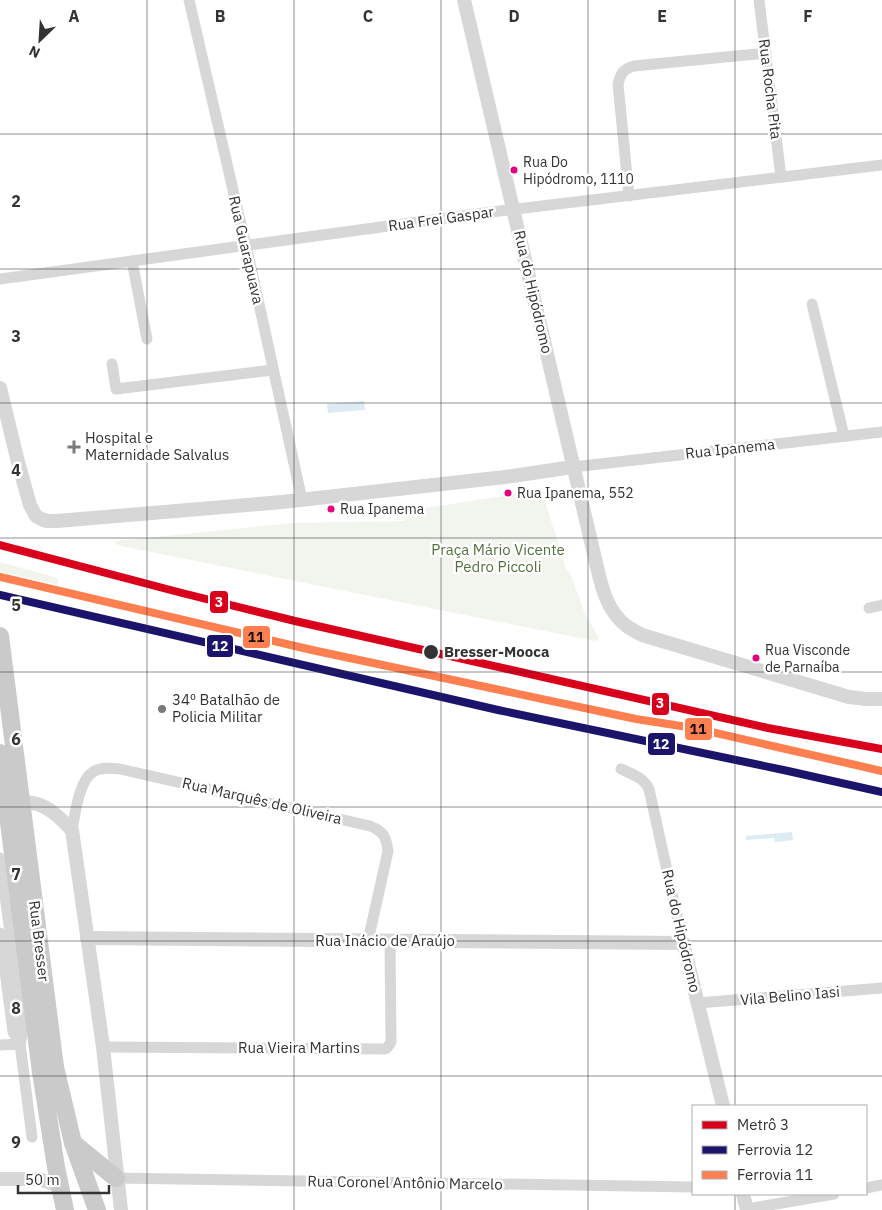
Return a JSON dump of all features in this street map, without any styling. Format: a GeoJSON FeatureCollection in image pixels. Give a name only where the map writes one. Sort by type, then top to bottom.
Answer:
{"type":"FeatureCollection","features":[{"type":"Feature","properties":{"kind":"main road","name":"Rua Bresser"},"geometry":{"type":"LineString","coordinates":[[0,636],[48,1069],[56,1166],[65,1210]]}},
{"type":"Feature","properties":{"kind":"main road","name":"Rua Bresser"},"geometry":{"type":"LineString","coordinates":[[0,753],[48,1069],[97,1210]]}},
{"type":"Feature","properties":{"kind":"main road"},"geometry":{"type":"LineString","coordinates":[[73,1143],[116,1178]]}},
{"type":"Feature","properties":{"kind":"street","name":"Rua Guarapuava"},"geometry":{"type":"LineString","coordinates":[[189,0],[302,500]]}},
{"type":"Feature","properties":{"kind":"street","name":"Rua do Hipódromo"},"geometry":{"type":"LineString","coordinates":[[464,0],[573,467],[607,602],[618,618],[628,627],[642,635],[849,697],[882,699]]}},
{"type":"Feature","properties":{"kind":"street","name":"Rua Rocha Pita"},"geometry":{"type":"LineString","coordinates":[[759,0],[781,177]]}},
{"type":"Feature","properties":{"kind":"street"},"geometry":{"type":"LineString","coordinates":[[629,196],[618,84],[622,72],[634,66],[766,53]]}},
{"type":"Feature","properties":{"kind":"street","name":"Rua Frei Gaspar"},"geometry":{"type":"LineString","coordinates":[[0,279],[514,209],[882,165]]}},
{"type":"Feature","properties":{"kind":"street"},"geometry":{"type":"LineString","coordinates":[[132,261],[147,339]]}},
{"type":"Feature","properties":{"kind":"street"},"geometry":{"type":"LineString","coordinates":[[812,304],[844,436]]}},
{"type":"Feature","properties":{"kind":"street"},"geometry":{"type":"LineString","coordinates":[[112,364],[116,389],[273,370]]}},
{"type":"Feature","properties":{"kind":"street","name":"Rua Ipanema"},"geometry":{"type":"LineString","coordinates":[[0,388],[30,504],[36,516],[47,521],[57,522],[302,500],[882,432]]}},
{"type":"Feature","properties":{"kind":"street"},"geometry":{"type":"LineString","coordinates":[[869,608],[882,605]]}},
{"type":"Feature","properties":{"kind":"street","name":"Rua Marquês de Oliveira"},"geometry":{"type":"LineString","coordinates":[[72,830],[84,782],[92,772],[107,768],[120,769],[378,829],[386,839],[388,851],[368,941]]}},
{"type":"Feature","properties":{"kind":"street","name":"Rua do Hipódromo"},"geometry":{"type":"LineString","coordinates":[[621,770],[640,779],[649,789],[722,1105]]}},
{"type":"Feature","properties":{"kind":"street"},"geometry":{"type":"LineString","coordinates":[[0,804],[31,803],[40,805],[58,816],[72,830],[103,1047],[121,1210]]}},
{"type":"Feature","properties":{"kind":"street"},"geometry":{"type":"LineString","coordinates":[[0,858],[5,950],[13,1032],[20,1044],[32,1137]]}},
{"type":"Feature","properties":{"kind":"street"},"geometry":{"type":"LineString","coordinates":[[0,933],[5,950]]}},
{"type":"Feature","properties":{"kind":"street","name":"Rua Inácio de Araújo"},"geometry":{"type":"LineString","coordinates":[[87,938],[683,943]]}},
{"type":"Feature","properties":{"kind":"street","name":"Rua Vieira Martins"},"geometry":{"type":"LineString","coordinates":[[103,1047],[387,1048],[391,1042],[390,942]]}},
{"type":"Feature","properties":{"kind":"street","name":"Vila Belino Iasi"},"geometry":{"type":"LineString","coordinates":[[698,1003],[882,988]]}},
{"type":"Feature","properties":{"kind":"street"},"geometry":{"type":"LineString","coordinates":[[0,1045],[20,1044]]}},
{"type":"Feature","properties":{"kind":"street"},"geometry":{"type":"LineString","coordinates":[[39,1179],[56,1166]]}},
{"type":"Feature","properties":{"kind":"street","name":"Rua Coronel Antônio Marcelo"},"geometry":{"type":"LineString","coordinates":[[116,1178],[692,1188]]}},
{"type":"Feature","properties":{"kind":"street"},"geometry":{"type":"LineString","coordinates":[[0,1179],[39,1179],[60,1186]]}},
{"type":"Feature","properties":{"kind":"street"},"geometry":{"type":"LineString","coordinates":[[867,1188],[882,1185]]}},
{"type":"Feature","properties":{"kind":"street"},"geometry":{"type":"LineString","coordinates":[[744,1195],[747,1210],[829,1195]]}},
{"type":"Feature","properties":{"kind":"green space","name":"Praça Mário Vicente Pedro Piccoli"},"geometry":{"type":"Polygon","coordinates":[[[531,493],[545,501],[566,568],[571,575],[585,614],[599,638],[595,641],[116,545],[116,541],[292,523],[404,521],[413,510],[531,493]]]}},
{"type":"Feature","properties":{"kind":"green space"},"geometry":{"type":"Polygon","coordinates":[[[0,562],[58,578],[58,586],[0,573],[0,562]]]}},
{"type":"Feature","properties":{"kind":"shaded area"},"geometry":{"type":"Polygon","coordinates":[[[364,401],[365,410],[328,413],[327,404],[364,401]]]}},
{"type":"Feature","properties":{"kind":"shaded area"},"geometry":{"type":"Polygon","coordinates":[[[792,832],[793,840],[775,842],[774,838],[746,840],[746,836],[792,832]]]}},
{"type":"Feature","properties":{"kind":"metro line","name":"3"},"geometry":{"type":"LineString","coordinates":[[0,545],[295,621],[768,728],[882,749]]}},
{"type":"Feature","properties":{"kind":"rail line","name":"11"},"geometry":{"type":"LineString","coordinates":[[0,577],[312,650],[636,719],[694,728],[882,771]]}},
{"type":"Feature","properties":{"kind":"rail line","name":"12"},"geometry":{"type":"LineString","coordinates":[[0,595],[498,710],[882,792]]}},
{"type":"Feature","properties":{"kind":"place","name":"Rua Do Hipódromo, 1110"},"geometry":{"type":"Point","coordinates":[514,170]}},
{"type":"Feature","properties":{"kind":"place","name":"Hospital e Maternidade Salvalus"},"geometry":{"type":"Point","coordinates":[74,447]}},
{"type":"Feature","properties":{"kind":"place","name":"Rua Ipanema, 552"},"geometry":{"type":"Point","coordinates":[508,493]}},
{"type":"Feature","properties":{"kind":"place","name":"Rua Ipanema"},"geometry":{"type":"Point","coordinates":[331,509]}},
{"type":"Feature","properties":{"kind":"place","name":"Bresser-Mooca"},"geometry":{"type":"Point","coordinates":[431,652]}},
{"type":"Feature","properties":{"kind":"place","name":"Rua Visconde de Parnaíba"},"geometry":{"type":"Point","coordinates":[756,658]}},
{"type":"Feature","properties":{"kind":"place","name":"34º Batalhão de Policia Militar"},"geometry":{"type":"Point","coordinates":[162,709]}}]}
